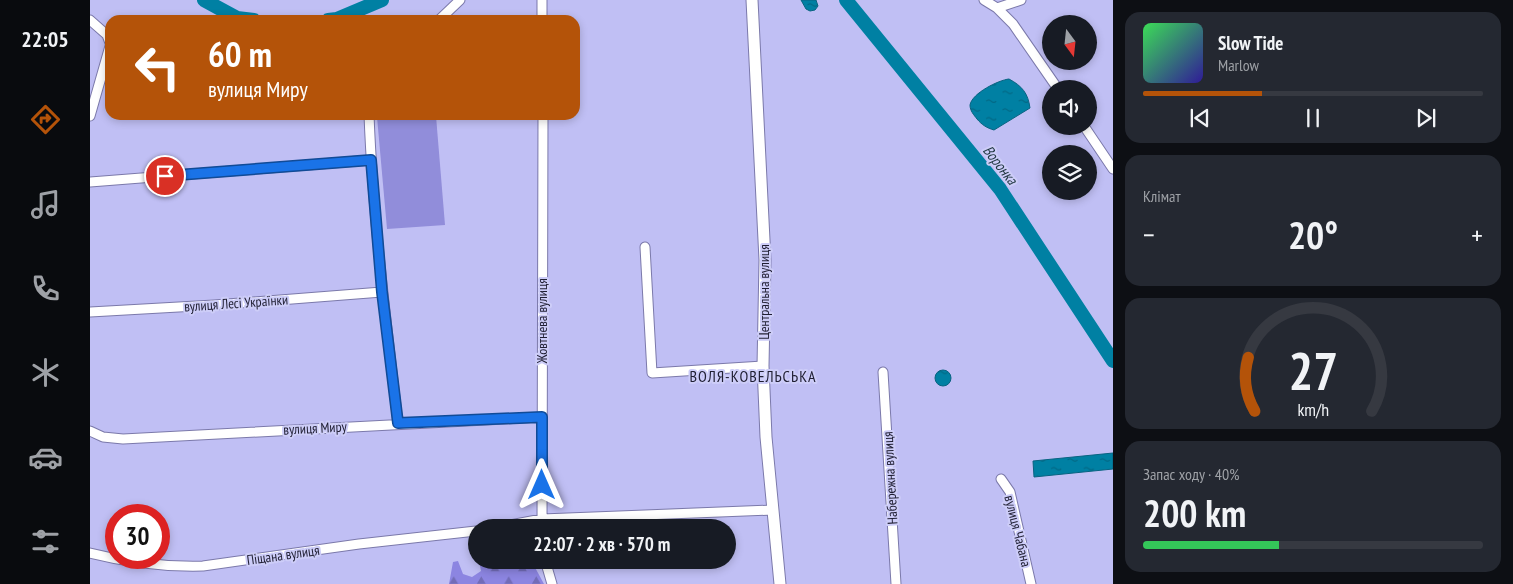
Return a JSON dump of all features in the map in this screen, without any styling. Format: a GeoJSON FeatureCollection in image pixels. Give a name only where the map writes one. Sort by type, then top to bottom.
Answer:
{"type":"FeatureCollection","features":[{"type":"Feature","properties":{"kind":"street"},"geometry":{"type":"LineString","coordinates":[[445,15],[460,0]]}},
{"type":"Feature","properties":{"kind":"street"},"geometry":{"type":"LineString","coordinates":[[542,0],[542,15]]}},
{"type":"Feature","properties":{"kind":"street","name":"Центральна вулиця"},"geometry":{"type":"LineString","coordinates":[[752,0],[765,260],[763,366],[766,437],[780,584]]}},
{"type":"Feature","properties":{"kind":"street"},"geometry":{"type":"LineString","coordinates":[[984,0],[997,8],[1013,24],[1052,80]]}},
{"type":"Feature","properties":{"kind":"street"},"geometry":{"type":"LineString","coordinates":[[997,8],[1021,0]]}},
{"type":"Feature","properties":{"kind":"street"},"geometry":{"type":"LineString","coordinates":[[90,20],[105,34]]}},
{"type":"Feature","properties":{"kind":"street"},"geometry":{"type":"LineString","coordinates":[[90,116],[105,72]]}},
{"type":"Feature","properties":{"kind":"street"},"geometry":{"type":"LineString","coordinates":[[369,120],[382,292],[398,423]]}},
{"type":"Feature","properties":{"kind":"street","name":"Жовтнева вулиця"},"geometry":{"type":"LineString","coordinates":[[542,519],[543,120]]}},
{"type":"Feature","properties":{"kind":"street"},"geometry":{"type":"LineString","coordinates":[[1090,135],[1113,169]]}},
{"type":"Feature","properties":{"kind":"street"},"geometry":{"type":"LineString","coordinates":[[90,182],[371,160]]}},
{"type":"Feature","properties":{"kind":"street"},"geometry":{"type":"LineString","coordinates":[[645,247],[652,373],[763,366]]}},
{"type":"Feature","properties":{"kind":"street","name":"вулиця Лесі Українки"},"geometry":{"type":"LineString","coordinates":[[90,312],[382,292]]}},
{"type":"Feature","properties":{"kind":"street","name":"Набережна вулиця"},"geometry":{"type":"LineString","coordinates":[[883,372],[896,584]]}},
{"type":"Feature","properties":{"kind":"street","name":"вулиця Миру"},"geometry":{"type":"LineString","coordinates":[[90,432],[103,437],[123,439],[398,423],[542,417]]}},
{"type":"Feature","properties":{"kind":"street","name":"вулиця Чабана"},"geometry":{"type":"LineString","coordinates":[[1001,480],[1010,492],[1031,584]]}},
{"type":"Feature","properties":{"kind":"street"},"geometry":{"type":"LineString","coordinates":[[613,519],[773,510]]}},
{"type":"Feature","properties":{"kind":"street","name":"Піщана вулиця"},"geometry":{"type":"LineString","coordinates":[[90,553],[144,565],[202,566],[360,544],[468,533]]}},
{"type":"Feature","properties":{"kind":"street"},"geometry":{"type":"LineString","coordinates":[[548,569],[552,584]]}},
{"type":"Feature","properties":{"kind":"green space"},"geometry":{"type":"Polygon","coordinates":[[[458,561],[463,574],[472,577],[481,571],[481,569],[536,569],[544,584],[449,584],[453,562],[458,561]]]}},
{"type":"Feature","properties":{"kind":"shaded area"},"geometry":{"type":"Polygon","coordinates":[[[377,120],[436,120],[445,225],[387,229],[377,120]]]}},
{"type":"Feature","properties":{"kind":"water"},"geometry":{"type":"Polygon","coordinates":[[[801,0],[816,0],[818,6],[815,10],[810,11],[806,9],[801,0]]]}},
{"type":"Feature","properties":{"kind":"water"},"geometry":{"type":"Polygon","coordinates":[[[1009,79],[1024,90],[1030,108],[994,130],[983,125],[977,119],[971,111],[970,105],[972,100],[981,92],[1009,79]]]}},
{"type":"Feature","properties":{"kind":"water"},"geometry":{"type":"Polygon","coordinates":[[[943,370],[951,378],[943,386],[935,378],[943,370]]]}},
{"type":"Feature","properties":{"kind":"water"},"geometry":{"type":"Polygon","coordinates":[[[1113,453],[1113,469],[1034,477],[1033,461],[1113,453]]]}},
{"type":"Feature","properties":{"kind":"waterway","name":"Воронка"},"geometry":{"type":"LineString","coordinates":[[204,0],[232,15]]}},
{"type":"Feature","properties":{"kind":"waterway","name":"Воронка"},"geometry":{"type":"LineString","coordinates":[[346,15],[382,0]]}},
{"type":"Feature","properties":{"kind":"waterway","name":"Воронка"},"geometry":{"type":"LineString","coordinates":[[846,0],[1000,189],[1113,361]]}},
{"type":"Feature","properties":{"kind":"district","name":"ВОЛЯ-КОВЕЛЬСЬКА"},"geometry":{"type":"Point","coordinates":[753,376]}},
{"type":"Feature","properties":{"kind":"route"},"geometry":{"type":"LineString","coordinates":[[165,176],[371,160],[382,292],[398,423],[542,417],[542,485]]}}]}
